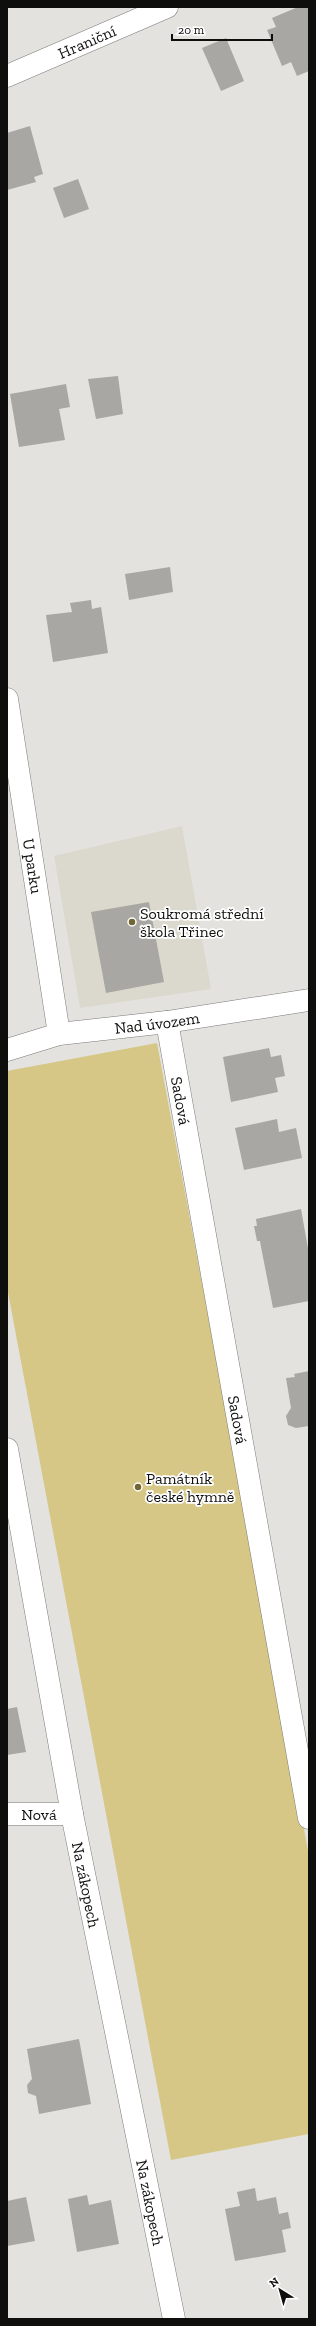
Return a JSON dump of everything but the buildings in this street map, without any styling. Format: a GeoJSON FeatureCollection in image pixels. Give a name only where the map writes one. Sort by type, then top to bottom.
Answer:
{"type":"FeatureCollection","features":[{"type":"Feature","properties":{"kind":"street","name":"Hraniční"},"geometry":{"type":"LineString","coordinates":[[7,76],[167,7]]}},
{"type":"Feature","properties":{"kind":"street","name":"U parku"},"geometry":{"type":"LineString","coordinates":[[7,699],[59,1034]]}},
{"type":"Feature","properties":{"kind":"street","name":"Nad úvozem"},"geometry":{"type":"LineString","coordinates":[[7,1050],[59,1034],[167,1022],[309,1000]]}},
{"type":"Feature","properties":{"kind":"street","name":"Sadová"},"geometry":{"type":"LineString","coordinates":[[167,1022],[306,1786],[309,1818]]}},
{"type":"Feature","properties":{"kind":"street","name":"Na zákopech"},"geometry":{"type":"LineString","coordinates":[[7,1449],[72,1814],[174,2319]]}},
{"type":"Feature","properties":{"kind":"street","name":"Nová"},"geometry":{"type":"LineString","coordinates":[[7,1814],[72,1814]]}},
{"type":"Feature","properties":{"kind":"shaded area","name":"Soukromá střední škola Třinec"},"geometry":{"type":"Polygon","coordinates":[[[182,826],[211,989],[80,1008],[54,856],[182,826]]]}},
{"type":"Feature","properties":{"kind":"shaded area"},"geometry":{"type":"Polygon","coordinates":[[[157,1043],[309,1856],[309,2134],[171,2160],[7,1287],[7,1071],[157,1043]]]}},
{"type":"Feature","properties":{"kind":"place","name":"Soukromá střední škola Třinec"},"geometry":{"type":"Point","coordinates":[132,922]}},
{"type":"Feature","properties":{"kind":"place","name":"Památník české hymně"},"geometry":{"type":"Point","coordinates":[138,1487]}}]}
